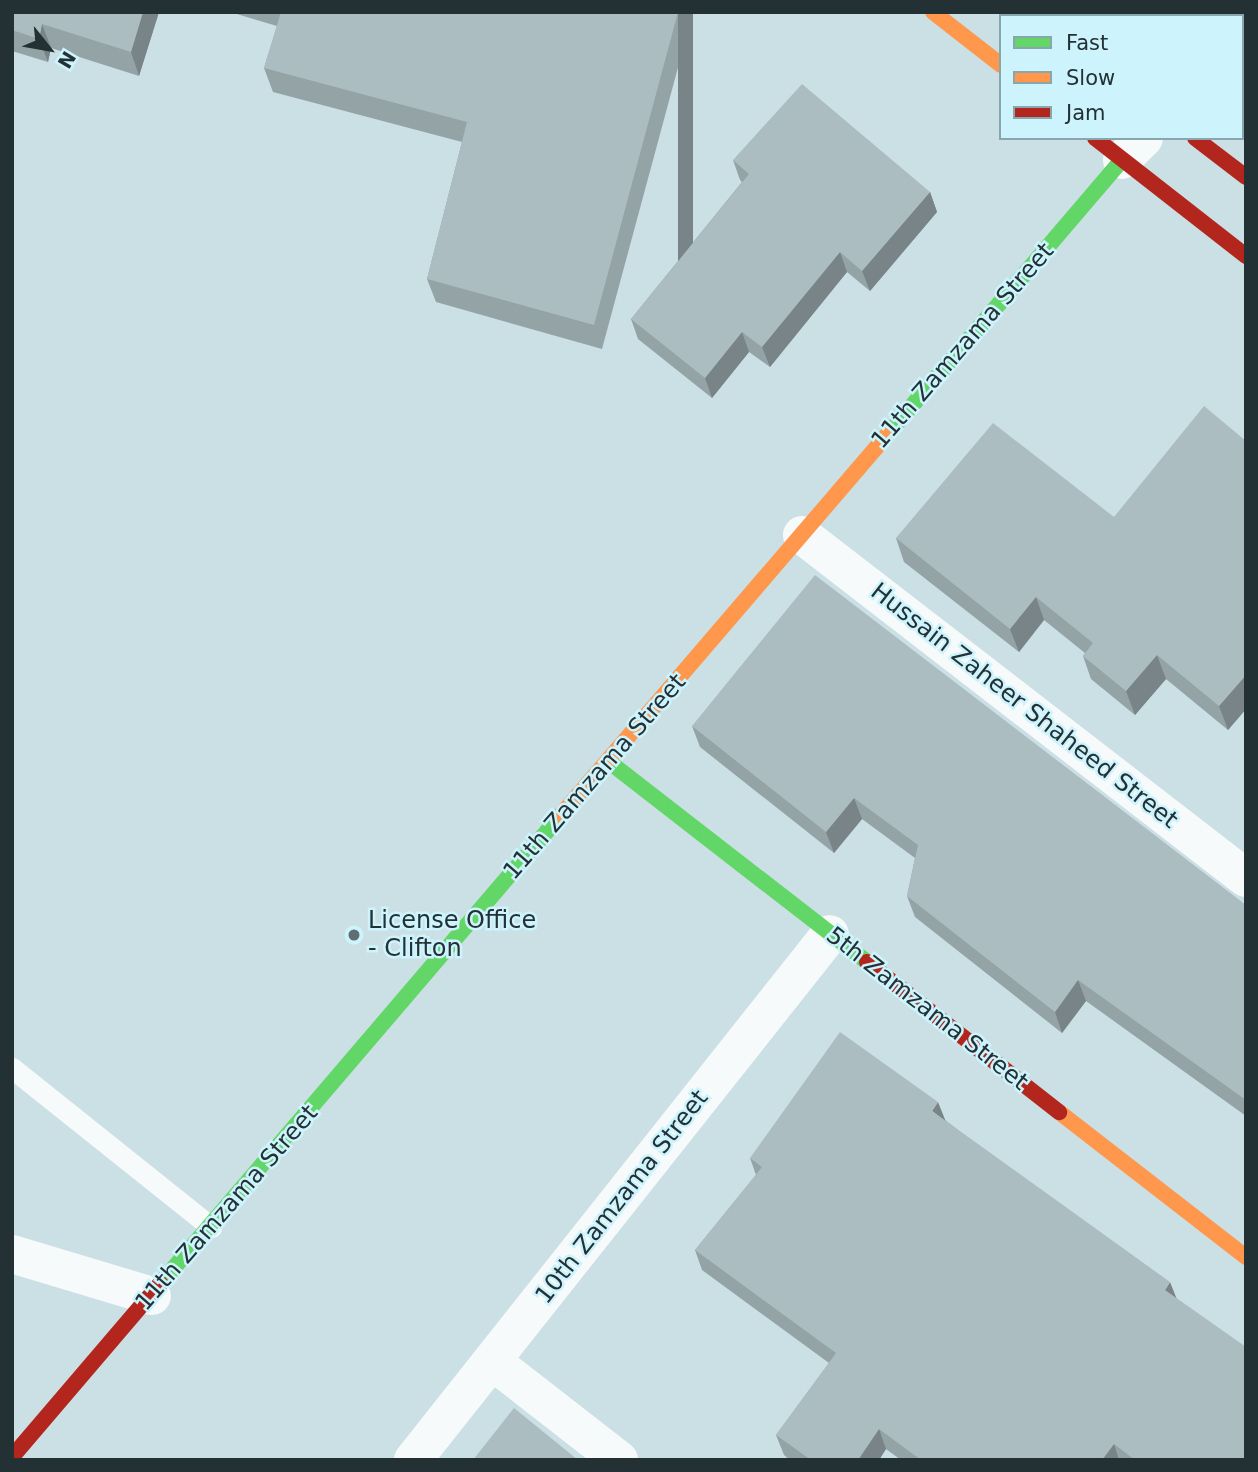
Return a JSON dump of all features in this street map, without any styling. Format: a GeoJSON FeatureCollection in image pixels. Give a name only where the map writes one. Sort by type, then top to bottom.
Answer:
{"type":"FeatureCollection","features":[{"type":"Feature","properties":{"kind":"street"},"geometry":{"type":"LineString","coordinates":[[933,12],[999,63]]}},
{"type":"Feature","properties":{"kind":"street"},"geometry":{"type":"LineString","coordinates":[[1198,140],[1246,177]]}},
{"type":"Feature","properties":{"kind":"street"},"geometry":{"type":"LineString","coordinates":[[1120,145],[1246,256]]}},
{"type":"Feature","properties":{"kind":"street","name":"11th Zamzama Street"},"geometry":{"type":"LineString","coordinates":[[12,1457],[802,535],[1120,145]]}},
{"type":"Feature","properties":{"kind":"street","name":"Hussain Zaheer Shaheed Street"},"geometry":{"type":"LineString","coordinates":[[802,535],[1246,878]]}},
{"type":"Feature","properties":{"kind":"street","name":"5th Zamzama Street"},"geometry":{"type":"LineString","coordinates":[[608,761],[1246,1257]]}},
{"type":"Feature","properties":{"kind":"street","name":"10th Zamzama Street"},"geometry":{"type":"LineString","coordinates":[[413,1460],[830,934]]}},
{"type":"Feature","properties":{"kind":"street"},"geometry":{"type":"LineString","coordinates":[[12,1254],[152,1296]]}},
{"type":"Feature","properties":{"kind":"street"},"geometry":{"type":"LineString","coordinates":[[492,1361],[619,1460]]}},
{"type":"Feature","properties":{"kind":"lane"},"geometry":{"type":"LineString","coordinates":[[12,1068],[211,1227]]}},
{"type":"Feature","properties":{"kind":"building"},"geometry":{"type":"Polygon","coordinates":[[[12,12],[143,12],[131,52],[42,24],[39,39],[12,30],[12,12]]]}},
{"type":"Feature","properties":{"kind":"building"},"geometry":{"type":"Polygon","coordinates":[[[281,12],[678,12],[594,325],[427,279],[467,122],[264,68],[281,12]]]}},
{"type":"Feature","properties":{"kind":"building"},"geometry":{"type":"Polygon","coordinates":[[[802,84],[930,192],[862,271],[840,252],[762,347],[742,332],[705,378],[631,319],[749,174],[733,160],[802,84]]]}},
{"type":"Feature","properties":{"kind":"building"},"geometry":{"type":"Polygon","coordinates":[[[1204,406],[1246,441],[1246,675],[1219,706],[1157,655],[1126,691],[1083,656],[1093,643],[1036,597],[1010,629],[896,538],[993,423],[1114,517],[1204,406]]]}},
{"type":"Feature","properties":{"kind":"building"},"geometry":{"type":"Polygon","coordinates":[[[815,575],[1246,905],[1246,1100],[1078,980],[1055,1012],[907,896],[918,845],[854,798],[826,832],[692,726],[815,575]]]}},
{"type":"Feature","properties":{"kind":"building"},"geometry":{"type":"Polygon","coordinates":[[[840,1032],[938,1102],[932,1111],[1170,1282],[1165,1290],[1246,1347],[1246,1460],[1135,1460],[1114,1444],[1102,1460],[921,1460],[879,1429],[858,1460],[811,1460],[776,1435],[836,1353],[695,1250],[762,1167],[750,1158],[840,1032]]]}},
{"type":"Feature","properties":{"kind":"building"},"geometry":{"type":"Polygon","coordinates":[[[514,1408],[578,1460],[473,1460],[514,1408]]]}},
{"type":"Feature","properties":{"kind":"traffic: fast"},"geometry":{"type":"LineString","coordinates":[[887,435],[1122,160]]}},
{"type":"Feature","properties":{"kind":"traffic: fast"},"geometry":{"type":"LineString","coordinates":[[608,761],[867,962]]}},
{"type":"Feature","properties":{"kind":"traffic: fast"},"geometry":{"type":"LineString","coordinates":[[160,1284],[561,815]]}},
{"type":"Feature","properties":{"kind":"traffic: slow"},"geometry":{"type":"LineString","coordinates":[[933,12],[999,63]]}},
{"type":"Feature","properties":{"kind":"traffic: slow"},"geometry":{"type":"LineString","coordinates":[[561,815],[887,435]]}},
{"type":"Feature","properties":{"kind":"traffic: slow"},"geometry":{"type":"LineString","coordinates":[[1059,1112],[1246,1257]]}},
{"type":"Feature","properties":{"kind":"traffic: jam"},"geometry":{"type":"LineString","coordinates":[[1098,140],[1246,256]]}},
{"type":"Feature","properties":{"kind":"traffic: jam"},"geometry":{"type":"LineString","coordinates":[[1198,140],[1246,177]]}},
{"type":"Feature","properties":{"kind":"traffic: jam"},"geometry":{"type":"LineString","coordinates":[[867,962],[1059,1112]]}},
{"type":"Feature","properties":{"kind":"traffic: jam"},"geometry":{"type":"LineString","coordinates":[[12,1457],[160,1284]]}},
{"type":"Feature","properties":{"kind":"place","name":"License Office - Clifton"},"geometry":{"type":"Point","coordinates":[354,935]}}]}
